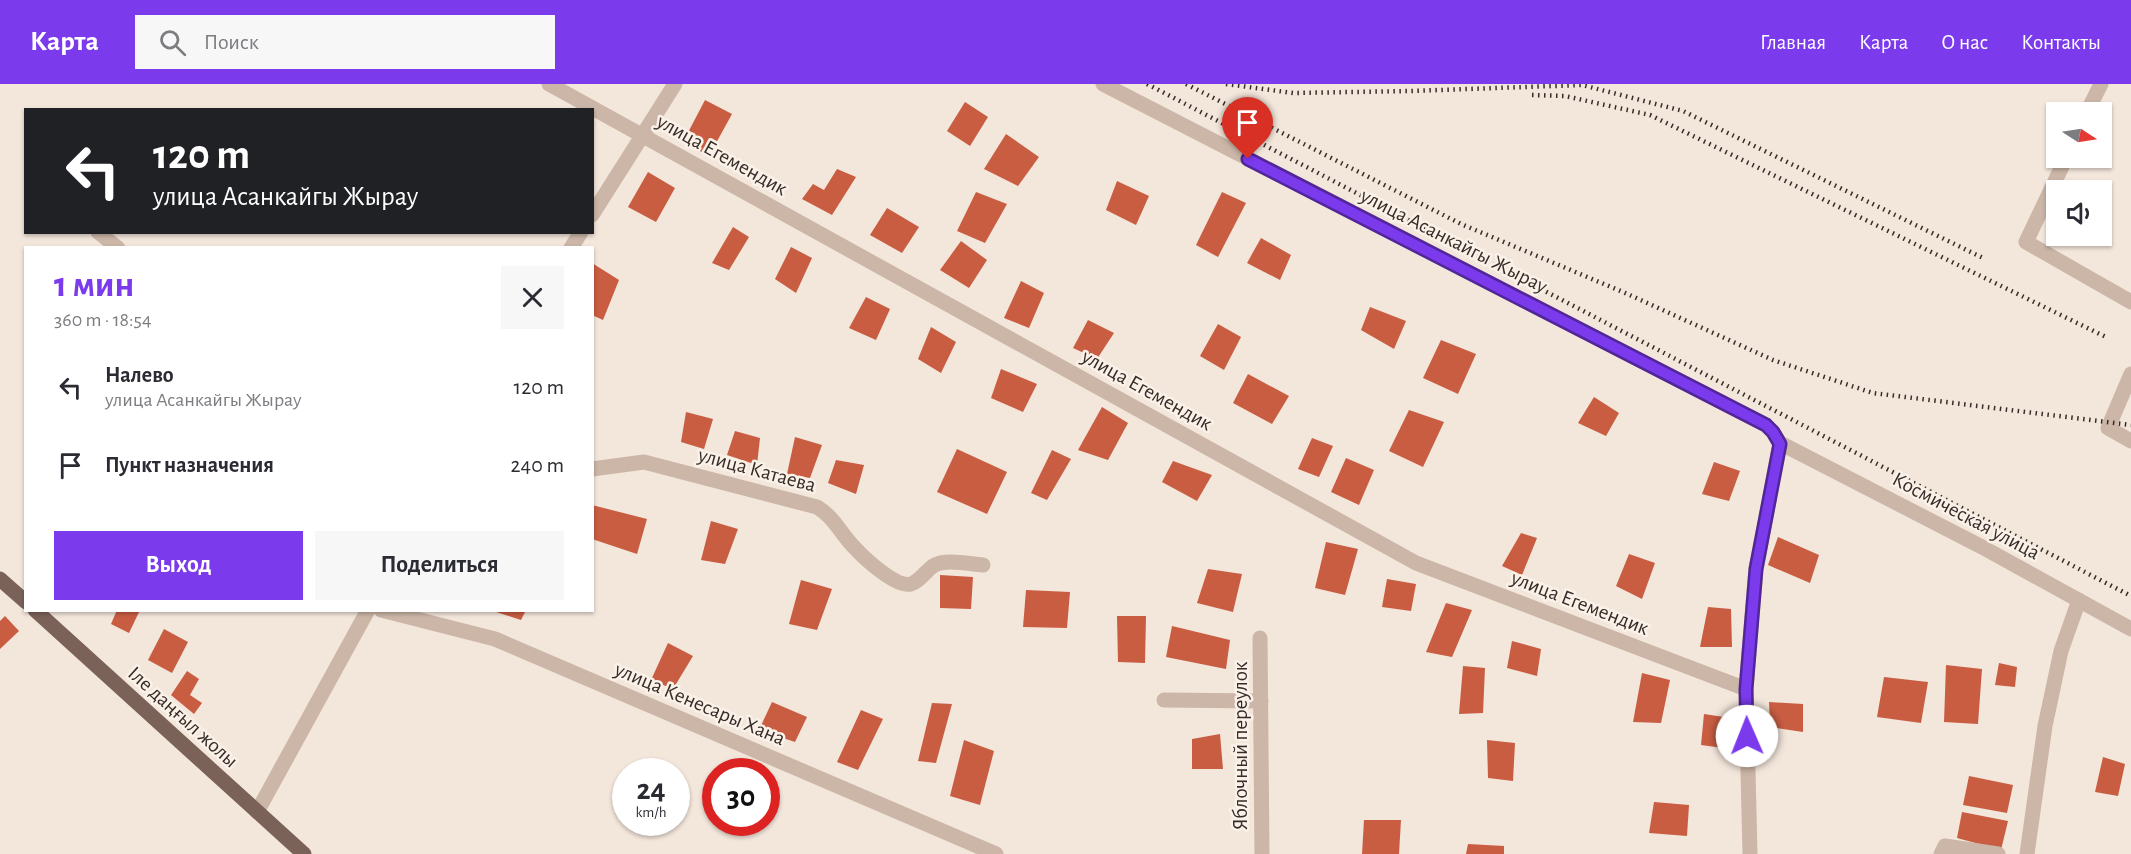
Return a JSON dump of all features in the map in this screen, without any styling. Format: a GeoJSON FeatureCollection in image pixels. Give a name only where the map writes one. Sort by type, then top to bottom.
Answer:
{"type":"FeatureCollection","features":[{"type":"Feature","properties":{"kind":"main road"},"geometry":{"type":"LineString","coordinates":[[0,579],[24,600]]}},
{"type":"Feature","properties":{"kind":"main road","name":"Іле даңғыл жолы"},"geometry":{"type":"LineString","coordinates":[[37,612],[304,854]]}},
{"type":"Feature","properties":{"kind":"street","name":"улица Егемендик"},"geometry":{"type":"LineString","coordinates":[[549,84],[593,108]]}},
{"type":"Feature","properties":{"kind":"street"},"geometry":{"type":"LineString","coordinates":[[594,212],[645,136],[675,84]]}},
{"type":"Feature","properties":{"kind":"street","name":"улица Асанкайгы Жырау"},"geometry":{"type":"LineString","coordinates":[[1103,84],[1766,425],[1780,444]]}},
{"type":"Feature","properties":{"kind":"street"},"geometry":{"type":"LineString","coordinates":[[2092,102],[2101,84]]}},
{"type":"Feature","properties":{"kind":"street","name":"улица Егемендик"},"geometry":{"type":"LineString","coordinates":[[594,108],[1416,563],[1746,689]]}},
{"type":"Feature","properties":{"kind":"street"},"geometry":{"type":"LineString","coordinates":[[2061,168],[2026,242],[2131,302]]}},
{"type":"Feature","properties":{"kind":"street"},"geometry":{"type":"LineString","coordinates":[[100,234],[116,246]]}},
{"type":"Feature","properties":{"kind":"street"},"geometry":{"type":"LineString","coordinates":[[2131,374],[2108,428],[2131,441]]}},
{"type":"Feature","properties":{"kind":"street"},"geometry":{"type":"LineString","coordinates":[[1750,854],[1746,689],[1756,569],[1780,444]]}},
{"type":"Feature","properties":{"kind":"street","name":"Космическая улица"},"geometry":{"type":"LineString","coordinates":[[1780,444],[1982,547],[2131,629]]}},
{"type":"Feature","properties":{"kind":"street","name":"улица Катаева"},"geometry":{"type":"LineString","coordinates":[[594,469],[644,462],[817,507],[828,513],[854,547],[887,576],[900,584],[911,584],[935,565],[948,563],[983,565]]}},
{"type":"Feature","properties":{"kind":"street"},"geometry":{"type":"LineString","coordinates":[[2026,854],[2045,726],[2061,651],[2079,600]]}},
{"type":"Feature","properties":{"kind":"street"},"geometry":{"type":"LineString","coordinates":[[257,812],[367,612]]}},
{"type":"Feature","properties":{"kind":"street","name":"улица Кенесары Хана"},"geometry":{"type":"LineString","coordinates":[[389,612],[495,639],[996,854]]}},
{"type":"Feature","properties":{"kind":"street","name":"Яблочный переулок"},"geometry":{"type":"LineString","coordinates":[[1260,638],[1262,854]]}},
{"type":"Feature","properties":{"kind":"street"},"geometry":{"type":"LineString","coordinates":[[1164,700],[1261,701]]}},
{"type":"Feature","properties":{"kind":"street"},"geometry":{"type":"LineString","coordinates":[[1941,854],[1946,846],[1998,854]]}},
{"type":"Feature","properties":{"kind":"building"},"geometry":{"type":"Polygon","coordinates":[[[705,100],[732,114],[709,156],[683,142],[705,100]]]}},
{"type":"Feature","properties":{"kind":"building"},"geometry":{"type":"Polygon","coordinates":[[[965,102],[988,117],[970,146],[947,131],[965,102]]]}},
{"type":"Feature","properties":{"kind":"building"},"geometry":{"type":"Polygon","coordinates":[[[1006,134],[1039,157],[1018,186],[984,169],[1006,134]]]}},
{"type":"Feature","properties":{"kind":"building"},"geometry":{"type":"Polygon","coordinates":[[[837,169],[856,177],[832,215],[802,199],[813,184],[824,190],[837,169]]]}},
{"type":"Feature","properties":{"kind":"building"},"geometry":{"type":"Polygon","coordinates":[[[648,172],[675,188],[656,222],[628,207],[648,172]]]}},
{"type":"Feature","properties":{"kind":"building"},"geometry":{"type":"Polygon","coordinates":[[[1117,181],[1149,196],[1136,225],[1106,210],[1117,181]]]}},
{"type":"Feature","properties":{"kind":"building"},"geometry":{"type":"Polygon","coordinates":[[[976,192],[1007,204],[985,243],[957,231],[976,192]]]}},
{"type":"Feature","properties":{"kind":"building"},"geometry":{"type":"Polygon","coordinates":[[[1222,192],[1246,203],[1218,257],[1196,245],[1222,192]]]}},
{"type":"Feature","properties":{"kind":"building"},"geometry":{"type":"Polygon","coordinates":[[[887,208],[919,227],[902,253],[870,235],[887,208]]]}},
{"type":"Feature","properties":{"kind":"building"},"geometry":{"type":"Polygon","coordinates":[[[733,227],[749,237],[729,270],[712,263],[733,227]]]}},
{"type":"Feature","properties":{"kind":"building"},"geometry":{"type":"Polygon","coordinates":[[[1261,238],[1291,255],[1280,280],[1247,263],[1261,238]]]}},
{"type":"Feature","properties":{"kind":"building"},"geometry":{"type":"Polygon","coordinates":[[[961,241],[987,260],[969,288],[940,270],[961,241]]]}},
{"type":"Feature","properties":{"kind":"building"},"geometry":{"type":"Polygon","coordinates":[[[791,247],[812,258],[796,293],[775,279],[791,247]]]}},
{"type":"Feature","properties":{"kind":"building"},"geometry":{"type":"Polygon","coordinates":[[[594,264],[619,280],[603,320],[594,316],[594,264]]]}},
{"type":"Feature","properties":{"kind":"building"},"geometry":{"type":"Polygon","coordinates":[[[1021,281],[1044,293],[1029,328],[1004,318],[1021,281]]]}},
{"type":"Feature","properties":{"kind":"building"},"geometry":{"type":"Polygon","coordinates":[[[866,297],[890,309],[876,340],[849,328],[866,297]]]}},
{"type":"Feature","properties":{"kind":"building"},"geometry":{"type":"Polygon","coordinates":[[[1370,307],[1406,321],[1394,349],[1361,330],[1370,307]]]}},
{"type":"Feature","properties":{"kind":"building"},"geometry":{"type":"Polygon","coordinates":[[[1088,320],[1114,333],[1097,359],[1073,348],[1088,320]]]}},
{"type":"Feature","properties":{"kind":"building"},"geometry":{"type":"Polygon","coordinates":[[[1218,324],[1241,337],[1224,370],[1200,356],[1218,324]]]}},
{"type":"Feature","properties":{"kind":"building"},"geometry":{"type":"Polygon","coordinates":[[[931,327],[956,342],[941,373],[918,359],[931,327]]]}},
{"type":"Feature","properties":{"kind":"building"},"geometry":{"type":"Polygon","coordinates":[[[1441,340],[1476,354],[1458,394],[1423,378],[1441,340]]]}},
{"type":"Feature","properties":{"kind":"building"},"geometry":{"type":"Polygon","coordinates":[[[1001,369],[1037,384],[1023,412],[991,398],[1001,369]]]}},
{"type":"Feature","properties":{"kind":"building"},"geometry":{"type":"Polygon","coordinates":[[[1248,374],[1289,396],[1272,424],[1233,403],[1248,374]]]}},
{"type":"Feature","properties":{"kind":"building"},"geometry":{"type":"Polygon","coordinates":[[[1594,397],[1619,413],[1606,436],[1578,423],[1594,397]]]}},
{"type":"Feature","properties":{"kind":"building"},"geometry":{"type":"Polygon","coordinates":[[[1102,407],[1128,423],[1108,460],[1078,450],[1102,407]]]}},
{"type":"Feature","properties":{"kind":"building"},"geometry":{"type":"Polygon","coordinates":[[[1409,410],[1444,422],[1423,467],[1389,451],[1409,410]]]}},
{"type":"Feature","properties":{"kind":"building"},"geometry":{"type":"Polygon","coordinates":[[[686,412],[713,419],[704,449],[681,442],[686,412]]]}},
{"type":"Feature","properties":{"kind":"building"},"geometry":{"type":"Polygon","coordinates":[[[735,431],[760,438],[757,465],[727,455],[735,431]]]}},
{"type":"Feature","properties":{"kind":"building"},"geometry":{"type":"Polygon","coordinates":[[[795,437],[822,445],[810,478],[787,474],[795,437]]]}},
{"type":"Feature","properties":{"kind":"building"},"geometry":{"type":"Polygon","coordinates":[[[1312,438],[1333,446],[1319,477],[1298,469],[1312,438]]]}},
{"type":"Feature","properties":{"kind":"building"},"geometry":{"type":"Polygon","coordinates":[[[957,449],[1007,472],[987,514],[937,492],[957,449]]]}},
{"type":"Feature","properties":{"kind":"building"},"geometry":{"type":"Polygon","coordinates":[[[1052,450],[1071,459],[1047,500],[1031,493],[1052,450]]]}},
{"type":"Feature","properties":{"kind":"building"},"geometry":{"type":"Polygon","coordinates":[[[1346,458],[1374,470],[1359,505],[1331,492],[1346,458]]]}},
{"type":"Feature","properties":{"kind":"building"},"geometry":{"type":"Polygon","coordinates":[[[836,460],[864,465],[856,494],[828,483],[836,460]]]}},
{"type":"Feature","properties":{"kind":"building"},"geometry":{"type":"Polygon","coordinates":[[[1173,461],[1212,475],[1197,501],[1162,482],[1173,461]]]}},
{"type":"Feature","properties":{"kind":"building"},"geometry":{"type":"Polygon","coordinates":[[[1714,462],[1740,471],[1729,501],[1702,494],[1714,462]]]}},
{"type":"Feature","properties":{"kind":"building"},"geometry":{"type":"Polygon","coordinates":[[[594,506],[647,519],[637,554],[594,540],[594,506]]]}},
{"type":"Feature","properties":{"kind":"building"},"geometry":{"type":"Polygon","coordinates":[[[711,521],[738,529],[725,564],[701,560],[711,521]]]}},
{"type":"Feature","properties":{"kind":"building"},"geometry":{"type":"Polygon","coordinates":[[[1521,533],[1537,538],[1522,575],[1502,566],[1521,533]]]}},
{"type":"Feature","properties":{"kind":"building"},"geometry":{"type":"Polygon","coordinates":[[[1778,537],[1819,555],[1810,583],[1768,565],[1778,537]]]}},
{"type":"Feature","properties":{"kind":"building"},"geometry":{"type":"Polygon","coordinates":[[[1326,542],[1358,549],[1345,595],[1315,588],[1326,542]]]}},
{"type":"Feature","properties":{"kind":"building"},"geometry":{"type":"Polygon","coordinates":[[[1629,554],[1655,563],[1642,599],[1616,586],[1629,554]]]}},
{"type":"Feature","properties":{"kind":"building"},"geometry":{"type":"Polygon","coordinates":[[[1208,569],[1242,574],[1233,612],[1197,603],[1208,569]]]}},
{"type":"Feature","properties":{"kind":"building"},"geometry":{"type":"Polygon","coordinates":[[[940,575],[973,577],[971,609],[940,608],[940,575]]]}},
{"type":"Feature","properties":{"kind":"building"},"geometry":{"type":"Polygon","coordinates":[[[1387,579],[1416,584],[1411,611],[1382,607],[1387,579]]]}},
{"type":"Feature","properties":{"kind":"building"},"geometry":{"type":"Polygon","coordinates":[[[801,580],[832,589],[817,630],[789,624],[801,580]]]}},
{"type":"Feature","properties":{"kind":"building"},"geometry":{"type":"Polygon","coordinates":[[[1026,590],[1070,592],[1067,628],[1023,627],[1026,590]]]}},
{"type":"Feature","properties":{"kind":"building"},"geometry":{"type":"Polygon","coordinates":[[[1446,603],[1472,610],[1452,657],[1426,652],[1446,603]]]}},
{"type":"Feature","properties":{"kind":"building"},"geometry":{"type":"Polygon","coordinates":[[[1708,607],[1731,609],[1732,647],[1700,647],[1708,607]]]}},
{"type":"Feature","properties":{"kind":"building"},"geometry":{"type":"Polygon","coordinates":[[[116,612],[139,612],[129,633],[111,624],[116,612]]]}},
{"type":"Feature","properties":{"kind":"building"},"geometry":{"type":"Polygon","coordinates":[[[496,612],[525,612],[521,620],[496,612]]]}},
{"type":"Feature","properties":{"kind":"building"},"geometry":{"type":"Polygon","coordinates":[[[5,616],[19,631],[0,649],[0,621],[5,616]]]}},
{"type":"Feature","properties":{"kind":"building"},"geometry":{"type":"Polygon","coordinates":[[[1117,616],[1146,616],[1145,663],[1118,662],[1117,616]]]}},
{"type":"Feature","properties":{"kind":"building"},"geometry":{"type":"Polygon","coordinates":[[[1172,626],[1230,640],[1226,669],[1166,657],[1172,626]]]}},
{"type":"Feature","properties":{"kind":"building"},"geometry":{"type":"Polygon","coordinates":[[[164,629],[188,642],[172,673],[148,660],[164,629]]]}},
{"type":"Feature","properties":{"kind":"building"},"geometry":{"type":"Polygon","coordinates":[[[1512,641],[1541,649],[1537,676],[1507,668],[1512,641]]]}},
{"type":"Feature","properties":{"kind":"building"},"geometry":{"type":"Polygon","coordinates":[[[668,643],[693,656],[673,689],[651,680],[668,643]]]}},
{"type":"Feature","properties":{"kind":"building"},"geometry":{"type":"Polygon","coordinates":[[[1999,663],[2017,667],[2015,687],[1995,685],[1999,663]]]}},
{"type":"Feature","properties":{"kind":"building"},"geometry":{"type":"Polygon","coordinates":[[[1946,665],[1982,669],[1978,724],[1944,722],[1946,665]]]}},
{"type":"Feature","properties":{"kind":"building"},"geometry":{"type":"Polygon","coordinates":[[[1463,666],[1485,668],[1483,713],[1459,714],[1463,666]]]}},
{"type":"Feature","properties":{"kind":"building"},"geometry":{"type":"Polygon","coordinates":[[[187,671],[199,679],[190,695],[202,703],[194,714],[171,695],[187,671]]]}},
{"type":"Feature","properties":{"kind":"building"},"geometry":{"type":"Polygon","coordinates":[[[1642,673],[1670,680],[1661,723],[1633,722],[1642,673]]]}},
{"type":"Feature","properties":{"kind":"building"},"geometry":{"type":"Polygon","coordinates":[[[1884,677],[1928,682],[1921,723],[1877,717],[1884,677]]]}},
{"type":"Feature","properties":{"kind":"building"},"geometry":{"type":"Polygon","coordinates":[[[772,702],[807,717],[795,742],[759,730],[772,702]]]}},
{"type":"Feature","properties":{"kind":"building"},"geometry":{"type":"Polygon","coordinates":[[[1769,702],[1803,704],[1803,732],[1770,727],[1769,702]]]}},
{"type":"Feature","properties":{"kind":"building"},"geometry":{"type":"Polygon","coordinates":[[[932,703],[952,704],[936,763],[918,761],[932,703]]]}},
{"type":"Feature","properties":{"kind":"building"},"geometry":{"type":"Polygon","coordinates":[[[861,710],[883,719],[858,770],[837,762],[861,710]]]}},
{"type":"Feature","properties":{"kind":"building"},"geometry":{"type":"Polygon","coordinates":[[[1704,714],[1724,717],[1723,748],[1701,745],[1704,714]]]}},
{"type":"Feature","properties":{"kind":"building"},"geometry":{"type":"Polygon","coordinates":[[[1220,734],[1223,769],[1192,769],[1192,739],[1220,734]]]}},
{"type":"Feature","properties":{"kind":"building"},"geometry":{"type":"Polygon","coordinates":[[[964,740],[994,751],[980,805],[950,796],[964,740]]]}},
{"type":"Feature","properties":{"kind":"building"},"geometry":{"type":"Polygon","coordinates":[[[1487,740],[1515,743],[1513,781],[1488,778],[1487,740]]]}},
{"type":"Feature","properties":{"kind":"building"},"geometry":{"type":"Polygon","coordinates":[[[2103,757],[2125,764],[2118,796],[2095,792],[2103,757]]]}},
{"type":"Feature","properties":{"kind":"building"},"geometry":{"type":"Polygon","coordinates":[[[1969,776],[2013,785],[2007,813],[1963,805],[1969,776]]]}},
{"type":"Feature","properties":{"kind":"building"},"geometry":{"type":"Polygon","coordinates":[[[1654,802],[1689,805],[1687,836],[1649,833],[1654,802]]]}},
{"type":"Feature","properties":{"kind":"building"},"geometry":{"type":"Polygon","coordinates":[[[1962,812],[2008,821],[2001,850],[1957,838],[1962,812]]]}},
{"type":"Feature","properties":{"kind":"building"},"geometry":{"type":"Polygon","coordinates":[[[1364,820],[1401,820],[1399,854],[1362,854],[1364,820]]]}},
{"type":"Feature","properties":{"kind":"building"},"geometry":{"type":"Polygon","coordinates":[[[1468,844],[1504,846],[1504,854],[1466,854],[1468,844]]]}},
{"type":"Feature","properties":{"kind":"railway"},"geometry":{"type":"LineString","coordinates":[[1147,84],[2131,596]]}},
{"type":"Feature","properties":{"kind":"railway"},"geometry":{"type":"LineString","coordinates":[[1186,84],[1461,224],[1623,292],[1773,360],[1873,393],[2131,425]]}},
{"type":"Feature","properties":{"kind":"railway"},"geometry":{"type":"LineString","coordinates":[[1226,84],[1293,93],[1582,85],[1683,111],[1983,258]]}},
{"type":"Feature","properties":{"kind":"railway"},"geometry":{"type":"LineString","coordinates":[[1532,95],[1565,96],[1650,115],[2108,338]]}},
{"type":"Feature","properties":{"kind":"route"},"geometry":{"type":"LineString","coordinates":[[1248,159],[1766,425],[1773,432],[1780,444],[1756,569],[1746,689],[1747,736]]}}]}
